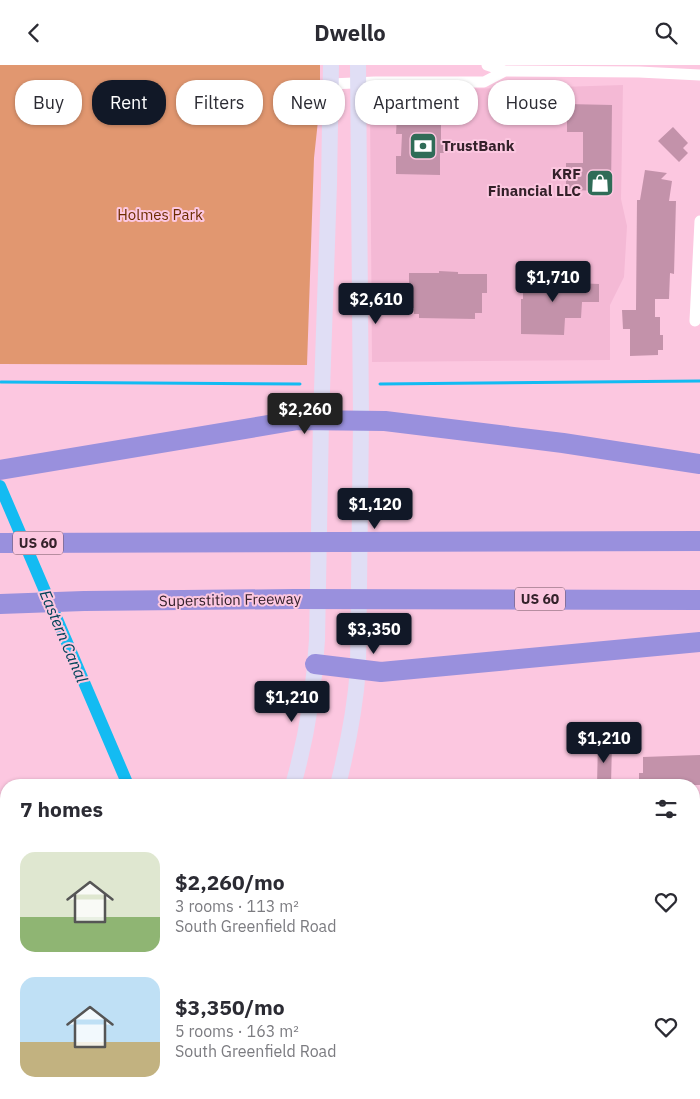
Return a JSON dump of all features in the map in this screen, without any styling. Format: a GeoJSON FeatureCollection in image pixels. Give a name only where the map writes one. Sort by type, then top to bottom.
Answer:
{"type":"FeatureCollection","features":[{"type":"Feature","properties":{"kind":"highway"},"geometry":{"type":"LineString","coordinates":[[0,470],[298,420],[385,421],[563,443],[700,464]]}},
{"type":"Feature","properties":{"kind":"highway","name":"US 60"},"geometry":{"type":"LineString","coordinates":[[0,543],[700,541]]}},
{"type":"Feature","properties":{"kind":"highway","name":"Superstition Freeway"},"geometry":{"type":"LineString","coordinates":[[9,604],[84,601],[380,598],[700,600]]}},
{"type":"Feature","properties":{"kind":"highway"},"geometry":{"type":"LineString","coordinates":[[315,665],[381,671],[700,642]]}},
{"type":"Feature","properties":{"kind":"main road"},"geometry":{"type":"LineString","coordinates":[[331,65],[331,80]]}},
{"type":"Feature","properties":{"kind":"main road"},"geometry":{"type":"LineString","coordinates":[[358,65],[358,80]]}},
{"type":"Feature","properties":{"kind":"main road"},"geometry":{"type":"LineString","coordinates":[[295,779],[310,712],[317,640],[321,420],[331,125]]}},
{"type":"Feature","properties":{"kind":"main road"},"geometry":{"type":"LineString","coordinates":[[339,779],[352,727],[358,669],[361,421],[358,125]]}},
{"type":"Feature","properties":{"kind":"street"},"geometry":{"type":"LineString","coordinates":[[487,65],[505,71],[639,72],[700,75]]}},
{"type":"Feature","properties":{"kind":"street"},"geometry":{"type":"LineString","coordinates":[[478,81],[484,81],[505,71]]}},
{"type":"Feature","properties":{"kind":"street"},"geometry":{"type":"LineString","coordinates":[[695,321],[700,221]]}},
{"type":"Feature","properties":{"kind":"shaded area"},"geometry":{"type":"Polygon","coordinates":[[[623,85],[621,199],[627,226],[624,277],[610,305],[610,360],[372,362],[370,125],[478,125],[478,88],[488,88],[488,125],[575,125],[575,87],[623,85]]]}},
{"type":"Feature","properties":{"kind":"green space","name":"Holmes Park"},"geometry":{"type":"Polygon","coordinates":[[[0,65],[320,65],[320,80],[273,80],[273,125],[318,125],[314,158],[307,365],[0,364],[0,65]]]}},
{"type":"Feature","properties":{"kind":"building"},"geometry":{"type":"Polygon","coordinates":[[[575,104],[612,105],[611,191],[566,190],[566,163],[583,163],[583,132],[567,132],[567,125],[575,125],[575,104]]]}},
{"type":"Feature","properties":{"kind":"building","name":"TrustBank"},"geometry":{"type":"Polygon","coordinates":[[[396,125],[441,125],[444,153],[440,153],[440,175],[396,174],[396,156],[401,156],[402,134],[396,134],[396,125]]]}},
{"type":"Feature","properties":{"kind":"building"},"geometry":{"type":"Polygon","coordinates":[[[673,127],[688,143],[683,148],[688,153],[679,162],[658,141],[673,127]]]}},
{"type":"Feature","properties":{"kind":"building"},"geometry":{"type":"Polygon","coordinates":[[[645,170],[667,173],[661,179],[672,181],[669,201],[676,201],[674,274],[670,273],[669,299],[655,299],[655,317],[660,317],[660,335],[663,335],[663,350],[658,350],[658,355],[630,356],[630,329],[623,329],[622,310],[636,310],[637,200],[640,200],[645,170]]]}},
{"type":"Feature","properties":{"kind":"building"},"geometry":{"type":"Polygon","coordinates":[[[439,271],[458,272],[458,274],[487,274],[487,293],[482,293],[482,313],[475,313],[475,319],[419,318],[419,314],[414,314],[414,308],[409,308],[409,273],[439,273],[439,271]]]}},
{"type":"Feature","properties":{"kind":"building"},"geometry":{"type":"Polygon","coordinates":[[[544,274],[575,277],[574,283],[599,284],[599,302],[582,302],[581,318],[565,318],[564,335],[521,334],[523,275],[544,274]]]}},
{"type":"Feature","properties":{"kind":"building"},"geometry":{"type":"Polygon","coordinates":[[[598,742],[612,743],[611,779],[597,779],[598,742]]]}},
{"type":"Feature","properties":{"kind":"building"},"geometry":{"type":"Polygon","coordinates":[[[700,755],[700,779],[639,779],[639,773],[643,773],[643,757],[700,755]]]}},
{"type":"Feature","properties":{"kind":"waterway"},"geometry":{"type":"LineString","coordinates":[[380,384],[700,381]]}},
{"type":"Feature","properties":{"kind":"waterway"},"geometry":{"type":"LineString","coordinates":[[1,382],[300,384]]}},
{"type":"Feature","properties":{"kind":"waterway","name":"Eastern Canal"},"geometry":{"type":"LineString","coordinates":[[0,486],[125,779]]}},
{"type":"Feature","properties":{"kind":"place","name":"TrustBank"},"geometry":{"type":"Point","coordinates":[423,146]}},
{"type":"Feature","properties":{"kind":"place","name":"KRF Financial LLC"},"geometry":{"type":"Point","coordinates":[600,183]}}]}
